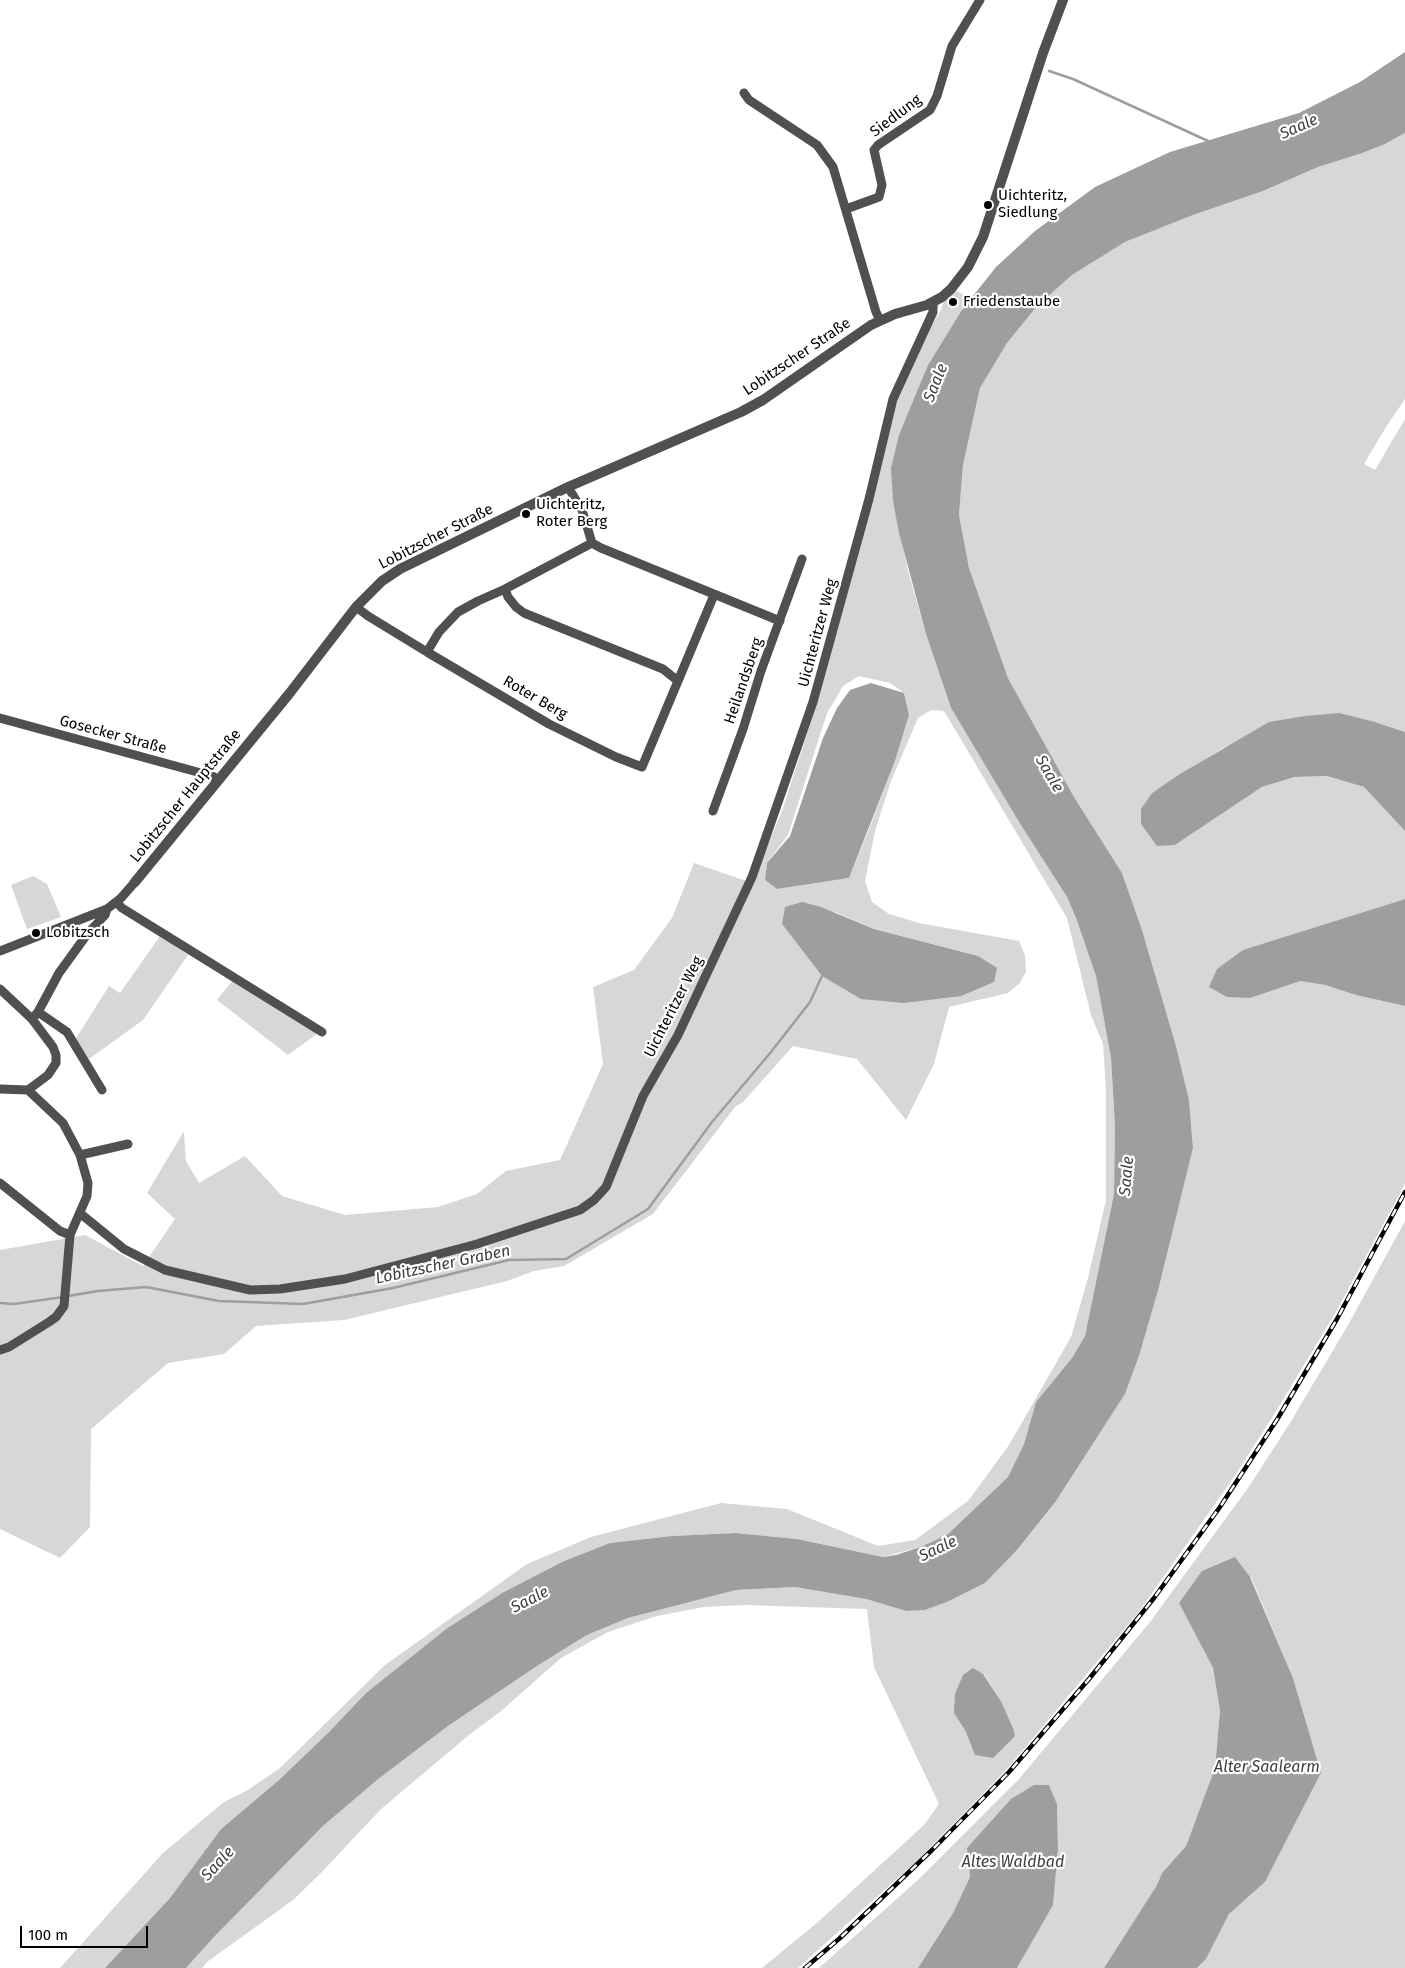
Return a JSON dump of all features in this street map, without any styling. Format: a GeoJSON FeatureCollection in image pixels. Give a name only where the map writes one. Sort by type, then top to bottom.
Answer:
{"type":"FeatureCollection","features":[{"type":"Feature","properties":{"kind":"street","name":"Siedlung"},"geometry":{"type":"LineString","coordinates":[[846,209],[879,198],[882,185],[874,150],[878,145],[930,110],[937,96],[952,46],[980,0]]}},
{"type":"Feature","properties":{"kind":"street","name":"Lobitzscher Straße"},"geometry":{"type":"LineString","coordinates":[[356,607],[382,581],[400,569],[568,487],[741,412],[763,400],[880,320],[934,302],[952,289],[976,252],[1043,53],[1063,0]]}},
{"type":"Feature","properties":{"kind":"street"},"geometry":{"type":"LineString","coordinates":[[744,93],[750,100],[817,145],[833,167],[874,306],[880,320]]}},
{"type":"Feature","properties":{"kind":"street","name":"Uichteritzer Weg"},"geometry":{"type":"LineString","coordinates":[[80,1214],[124,1249],[165,1270],[250,1290],[280,1289],[346,1279],[477,1244],[580,1210],[606,1187],[643,1096],[678,1035],[752,877],[813,702],[869,499],[893,399],[933,312],[934,302]]}},
{"type":"Feature","properties":{"kind":"street"},"geometry":{"type":"LineString","coordinates":[[568,487],[582,510],[592,542],[600,548],[780,621]]}},
{"type":"Feature","properties":{"kind":"street"},"geometry":{"type":"LineString","coordinates":[[356,607],[427,652],[439,632],[458,612],[592,542]]}},
{"type":"Feature","properties":{"kind":"street","name":"Heilandsberg"},"geometry":{"type":"LineString","coordinates":[[713,811],[802,559]]}},
{"type":"Feature","properties":{"kind":"street"},"geometry":{"type":"LineString","coordinates":[[505,589],[508,597],[524,613],[663,669],[678,681]]}},
{"type":"Feature","properties":{"kind":"street","name":"Roter Berg"},"geometry":{"type":"LineString","coordinates":[[427,652],[549,724],[616,758],[642,767],[714,595]]}},
{"type":"Feature","properties":{"kind":"street","name":"Lobitzscher Hauptstraße"},"geometry":{"type":"LineString","coordinates":[[0,951],[107,908],[118,900],[219,780],[356,607]]}},
{"type":"Feature","properties":{"kind":"street","name":"Gosecker Straße"},"geometry":{"type":"LineString","coordinates":[[0,718],[212,776],[219,780]]}},
{"type":"Feature","properties":{"kind":"street"},"geometry":{"type":"LineString","coordinates":[[118,900],[122,908],[322,1032]]}},
{"type":"Feature","properties":{"kind":"street"},"geometry":{"type":"LineString","coordinates":[[35,1016],[59,973],[88,933],[105,915],[107,908]]}},
{"type":"Feature","properties":{"kind":"street"},"geometry":{"type":"LineString","coordinates":[[0,990],[35,1016],[67,1032],[102,1090]]}},
{"type":"Feature","properties":{"kind":"street"},"geometry":{"type":"LineString","coordinates":[[0,1089],[28,1090],[48,1075],[56,1063],[53,1047],[35,1016]]}},
{"type":"Feature","properties":{"kind":"street"},"geometry":{"type":"LineString","coordinates":[[0,1350],[9,1347],[56,1316],[64,1306],[70,1235],[87,1196],[88,1183],[80,1155],[63,1123],[28,1090]]}},
{"type":"Feature","properties":{"kind":"street"},"geometry":{"type":"LineString","coordinates":[[80,1155],[128,1144]]}},
{"type":"Feature","properties":{"kind":"street"},"geometry":{"type":"LineString","coordinates":[[0,1183],[60,1230],[70,1235]]}},
{"type":"Feature","properties":{"kind":"shaded area"},"geometry":{"type":"Polygon","coordinates":[[[1405,133],[1405,399],[1364,464],[1375,470],[1405,419],[1405,732],[1375,722],[1223,748],[1152,793],[1175,845],[1262,787],[1296,777],[1327,776],[1364,787],[1405,831],[1405,899],[1288,936],[1281,986],[1300,981],[1325,985],[1356,995],[1405,1006],[1405,1184],[1337,1310],[1234,1477],[1138,1613],[1007,1769],[920,1858],[798,1968],[762,1968],[818,1922],[924,1825],[939,1804],[874,1667],[867,1609],[744,1605],[704,1607],[657,1616],[608,1632],[561,1658],[500,1712],[470,1734],[380,1810],[293,1900],[207,1962],[202,1968],[186,1968],[323,1826],[377,1780],[448,1726],[587,1635],[628,1618],[736,1590],[795,1587],[866,1599],[906,1611],[925,1610],[947,1602],[985,1583],[1017,1550],[1056,1501],[1125,1394],[1139,1356],[1158,1291],[1193,1148],[1189,1100],[1176,1046],[1142,930],[1122,873],[1074,797],[1008,678],[969,568],[959,515],[963,465],[980,388],[1007,343],[1037,306],[1072,275],[1125,242],[1193,215],[1263,191],[1318,167],[1385,144],[1405,133]],[[984,1674],[965,1730],[975,1755],[1013,1728],[1001,1701],[984,1674]]]}},
{"type":"Feature","properties":{"kind":"shaded area"},"geometry":{"type":"Polygon","coordinates":[[[956,291],[969,297],[928,365],[893,501],[908,571],[926,634],[951,708],[1019,822],[1067,897],[1096,976],[1111,1058],[1115,1126],[1114,1194],[1085,1336],[1072,1358],[1036,1402],[1024,1444],[1008,1477],[948,1534],[923,1546],[883,1557],[797,1539],[736,1533],[672,1536],[610,1543],[564,1561],[502,1593],[446,1629],[366,1693],[279,1780],[221,1829],[170,1898],[105,1968],[60,1968],[163,1853],[224,1802],[248,1790],[280,1768],[385,1665],[527,1564],[591,1537],[721,1503],[787,1509],[878,1546],[915,1540],[968,1501],[1009,1445],[1071,1337],[1088,1278],[1106,1200],[1106,1091],[1103,1044],[1091,1015],[1067,918],[944,711],[931,710],[918,718],[891,781],[875,831],[865,881],[872,902],[889,914],[919,923],[1019,941],[1025,955],[1026,971],[1020,983],[1008,993],[949,1007],[934,1064],[906,1120],[857,1059],[793,1046],[743,1102],[735,1107],[653,1214],[564,1266],[534,1271],[507,1281],[344,1320],[256,1326],[224,1354],[168,1363],[91,1429],[90,1527],[60,1558],[0,1529],[0,1250],[85,1235],[143,1266],[175,1219],[147,1193],[184,1131],[186,1161],[199,1183],[245,1156],[282,1196],[345,1215],[438,1207],[477,1194],[506,1171],[560,1160],[603,1064],[593,987],[634,970],[672,918],[694,863],[752,883],[782,811],[817,703],[897,401],[944,300],[956,291]],[[859,676],[843,686],[827,713],[788,835],[767,863],[765,880],[777,889],[849,878],[868,832],[895,761],[909,715],[904,693],[890,683],[859,676]],[[835,912],[782,924],[822,976],[978,956],[874,929],[835,912]]]}},
{"type":"Feature","properties":{"kind":"shaded area"},"geometry":{"type":"Polygon","coordinates":[[[33,876],[47,884],[61,917],[27,929],[11,885],[33,876]]]}},
{"type":"Feature","properties":{"kind":"shaded area"},"geometry":{"type":"Polygon","coordinates":[[[160,936],[188,955],[143,1020],[89,1059],[75,1041],[78,1035],[109,986],[120,993],[160,936]]]}},
{"type":"Feature","properties":{"kind":"shaded area"},"geometry":{"type":"Polygon","coordinates":[[[232,981],[318,1033],[288,1055],[217,1000],[232,981]]]}},
{"type":"Feature","properties":{"kind":"shaded area"},"geometry":{"type":"Polygon","coordinates":[[[1405,1221],[1405,1968],[1197,1968],[1206,1959],[1229,1914],[1265,1882],[1321,1773],[1293,1678],[1251,1577],[1179,1603],[1213,1668],[1220,1711],[1215,1768],[1186,1846],[1162,1873],[1157,1885],[1104,1968],[1017,1968],[1053,1904],[1058,1849],[1057,1804],[1049,1785],[968,1848],[970,1877],[953,1913],[918,1968],[819,1968],[918,1880],[1019,1779],[1150,1622],[1248,1488],[1290,1423],[1348,1325],[1405,1221]]]}},
{"type":"Feature","properties":{"kind":"water","name":"Saale"},"geometry":{"type":"Polygon","coordinates":[[[1405,52],[1405,133],[1385,144],[1362,153],[1318,167],[1263,191],[1193,215],[1125,242],[1072,275],[1037,306],[1007,343],[980,388],[963,465],[959,515],[969,568],[1008,678],[1074,797],[1122,873],[1142,930],[1176,1046],[1189,1100],[1193,1148],[1158,1291],[1139,1356],[1125,1394],[1056,1501],[1017,1550],[985,1583],[947,1602],[925,1610],[906,1611],[866,1599],[795,1587],[736,1590],[628,1618],[587,1635],[448,1726],[377,1780],[323,1826],[186,1968],[105,1968],[170,1898],[221,1829],[279,1780],[366,1693],[446,1629],[502,1593],[564,1561],[610,1543],[672,1536],[736,1533],[797,1539],[883,1557],[896,1555],[923,1546],[948,1534],[1008,1477],[1024,1444],[1036,1402],[1072,1358],[1085,1336],[1114,1194],[1115,1126],[1111,1058],[1096,976],[1067,897],[1019,822],[951,708],[926,634],[899,533],[893,501],[891,468],[899,435],[928,365],[961,311],[996,267],[1035,231],[1095,187],[1170,152],[1299,113],[1360,82],[1405,52]]]}},
{"type":"Feature","properties":{"kind":"water"},"geometry":{"type":"Polygon","coordinates":[[[871,683],[904,693],[909,715],[895,761],[849,878],[777,889],[765,880],[767,863],[790,836],[823,738],[837,708],[850,690],[871,683]]]}},
{"type":"Feature","properties":{"kind":"water"},"geometry":{"type":"Polygon","coordinates":[[[1339,713],[1405,732],[1405,831],[1364,787],[1327,776],[1295,777],[1262,787],[1175,845],[1157,846],[1141,824],[1141,809],[1152,793],[1180,774],[1269,722],[1339,713]]]}},
{"type":"Feature","properties":{"kind":"water"},"geometry":{"type":"Polygon","coordinates":[[[1405,899],[1405,1006],[1356,995],[1325,985],[1300,981],[1250,998],[1227,997],[1209,987],[1217,969],[1243,950],[1405,899]]]}},
{"type":"Feature","properties":{"kind":"water"},"geometry":{"type":"Polygon","coordinates":[[[802,902],[821,907],[874,929],[978,956],[997,968],[994,982],[961,996],[904,1003],[861,999],[822,976],[782,924],[785,907],[802,902]]]}},
{"type":"Feature","properties":{"kind":"water","name":"Alter Saalearm"},"geometry":{"type":"Polygon","coordinates":[[[1235,1557],[1250,1577],[1293,1678],[1321,1773],[1265,1882],[1229,1914],[1206,1959],[1197,1968],[1104,1968],[1157,1885],[1162,1873],[1186,1846],[1215,1768],[1220,1711],[1213,1668],[1179,1603],[1202,1571],[1235,1557]]]}},
{"type":"Feature","properties":{"kind":"water"},"geometry":{"type":"Polygon","coordinates":[[[973,1668],[983,1674],[1001,1701],[1015,1736],[993,1758],[975,1755],[965,1730],[954,1713],[955,1694],[963,1675],[973,1668]]]}},
{"type":"Feature","properties":{"kind":"water","name":"Altes Waldbad"},"geometry":{"type":"Polygon","coordinates":[[[1034,1785],[1049,1785],[1057,1804],[1058,1849],[1053,1905],[1017,1968],[918,1968],[953,1913],[970,1877],[967,1848],[1011,1799],[1034,1785]]]}},
{"type":"Feature","properties":{"kind":"waterway"},"geometry":{"type":"LineString","coordinates":[[1049,71],[1073,79],[1208,141]]}},
{"type":"Feature","properties":{"kind":"waterway","name":"Lobitzscher Graben"},"geometry":{"type":"LineString","coordinates":[[68,1296],[98,1291],[146,1287],[219,1301],[303,1304],[393,1288],[509,1260],[566,1259],[648,1209],[712,1122],[810,1002],[822,976]]}},
{"type":"Feature","properties":{"kind":"waterway","name":"Lobitzscher Graben"},"geometry":{"type":"LineString","coordinates":[[0,1303],[14,1304],[63,1297]]}},
{"type":"Feature","properties":{"kind":"railway"},"geometry":{"type":"LineString","coordinates":[[805,1968],[840,1938],[933,1849],[1009,1772],[1089,1679],[1154,1598],[1220,1507],[1278,1418],[1337,1319],[1405,1192]]}},
{"type":"Feature","properties":{"kind":"place","name":"Uichteritz, Siedlung"},"geometry":{"type":"Point","coordinates":[988,205]}},
{"type":"Feature","properties":{"kind":"place","name":"Friedenstaube"},"geometry":{"type":"Point","coordinates":[953,302]}},
{"type":"Feature","properties":{"kind":"place","name":"Uichteritz, Roter Berg"},"geometry":{"type":"Point","coordinates":[526,514]}},
{"type":"Feature","properties":{"kind":"place","name":"Lobitzsch"},"geometry":{"type":"Point","coordinates":[36,933]}}]}
